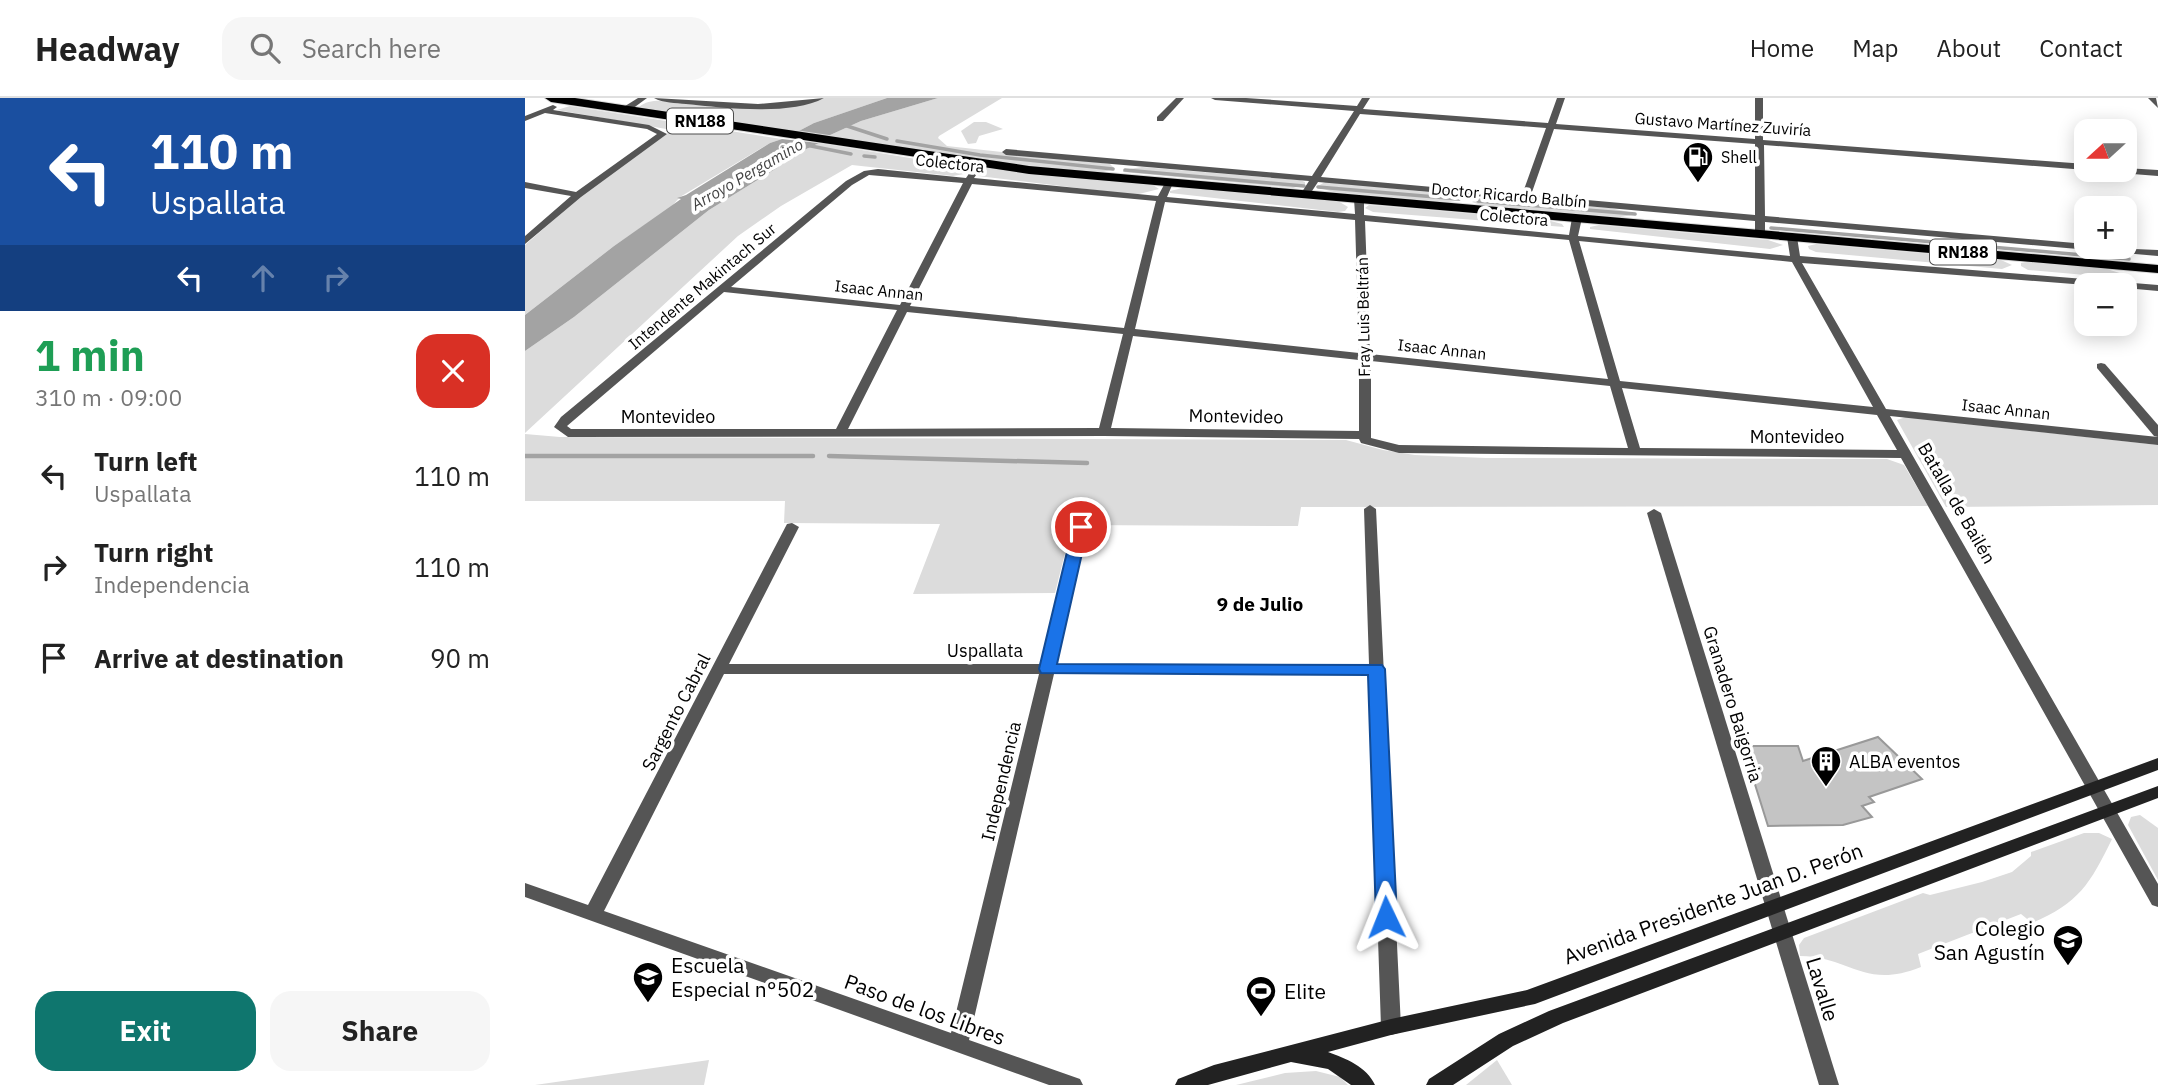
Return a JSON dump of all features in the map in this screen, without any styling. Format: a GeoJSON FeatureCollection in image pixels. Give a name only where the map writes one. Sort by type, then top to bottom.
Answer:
{"type":"FeatureCollection","features":[{"type":"Feature","properties":{"kind":"highway","name":"RN188"},"geometry":{"type":"LineString","coordinates":[[551,98],[625,110]]}},
{"type":"Feature","properties":{"kind":"highway","name":"Doctor Ricardo Balbín"},"geometry":{"type":"LineString","coordinates":[[625,110],[980,164],[1114,178],[2158,269]]}},
{"type":"Feature","properties":{"kind":"main road","name":"Avenida Presidente Juan D. Perón"},"geometry":{"type":"LineString","coordinates":[[1185,1085],[1391,1027],[1528,998],[2158,764]]}},
{"type":"Feature","properties":{"kind":"main road"},"geometry":{"type":"LineString","coordinates":[[1436,1085],[1506,1040],[1556,1017],[2158,792]]}},
{"type":"Feature","properties":{"kind":"main road","name":"Avenida Presidente Juan D. Perón"},"geometry":{"type":"LineString","coordinates":[[1275,1058],[1320,1057],[1343,1065],[1365,1085]]}},
{"type":"Feature","properties":{"kind":"street"},"geometry":{"type":"LineString","coordinates":[[625,110],[643,98]]}},
{"type":"Feature","properties":{"kind":"street"},"geometry":{"type":"LineString","coordinates":[[658,98],[722,107],[771,107],[820,98]]}},
{"type":"Feature","properties":{"kind":"street"},"geometry":{"type":"LineString","coordinates":[[771,107],[780,98]]}},
{"type":"Feature","properties":{"kind":"street"},"geometry":{"type":"LineString","coordinates":[[1160,119],[1180,98]]}},
{"type":"Feature","properties":{"kind":"street","name":"Gustavo Martínez Zuviría"},"geometry":{"type":"LineString","coordinates":[[1215,98],[2074,166]]}},
{"type":"Feature","properties":{"kind":"street"},"geometry":{"type":"LineString","coordinates":[[1305,195],[1366,98]]}},
{"type":"Feature","properties":{"kind":"street"},"geometry":{"type":"LineString","coordinates":[[1526,196],[1561,98]]}},
{"type":"Feature","properties":{"kind":"street"},"geometry":{"type":"LineString","coordinates":[[1759,98],[1760,234]]}},
{"type":"Feature","properties":{"kind":"street"},"geometry":{"type":"LineString","coordinates":[[2152,98],[2158,106]]}},
{"type":"Feature","properties":{"kind":"street"},"geometry":{"type":"LineString","coordinates":[[525,119],[568,101]]}},
{"type":"Feature","properties":{"kind":"street"},"geometry":{"type":"LineString","coordinates":[[525,241],[578,195],[663,134],[659,130],[545,111]]}},
{"type":"Feature","properties":{"kind":"street","name":"Colectora"},"geometry":{"type":"LineString","coordinates":[[1006,152],[1760,216],[2074,246]]}},
{"type":"Feature","properties":{"kind":"street"},"geometry":{"type":"LineString","coordinates":[[1114,178],[1130,162]]}},
{"type":"Feature","properties":{"kind":"street"},"geometry":{"type":"LineString","coordinates":[[840,432],[969,180],[980,164]]}},
{"type":"Feature","properties":{"kind":"street"},"geometry":{"type":"LineString","coordinates":[[2137,171],[2158,173]]}},
{"type":"Feature","properties":{"kind":"street","name":"Colectora"},"geometry":{"type":"LineString","coordinates":[[867,173],[969,180],[1795,259],[2152,287]]}},
{"type":"Feature","properties":{"kind":"street","name":"Intendente Makintach Sur"},"geometry":{"type":"LineString","coordinates":[[560,427],[565,420],[849,183],[867,173]]}},
{"type":"Feature","properties":{"kind":"street"},"geometry":{"type":"LineString","coordinates":[[1104,432],[1161,200],[1169,183]]}},
{"type":"Feature","properties":{"kind":"street"},"geometry":{"type":"LineString","coordinates":[[525,185],[578,195]]}},
{"type":"Feature","properties":{"kind":"street"},"geometry":{"type":"LineString","coordinates":[[1463,209],[1471,191]]}},
{"type":"Feature","properties":{"kind":"street","name":"Fray Luis Beltrán"},"geometry":{"type":"LineString","coordinates":[[1359,199],[1365,435]]}},
{"type":"Feature","properties":{"kind":"street"},"geometry":{"type":"LineString","coordinates":[[1647,224],[1652,207]]}},
{"type":"Feature","properties":{"kind":"street"},"geometry":{"type":"LineString","coordinates":[[1577,218],[1573,238],[1635,452]]}},
{"type":"Feature","properties":{"kind":"street","name":"Batalla de Bailén"},"geometry":{"type":"LineString","coordinates":[[1792,237],[1795,259],[2158,900]]}},
{"type":"Feature","properties":{"kind":"street","name":"Colectora"},"geometry":{"type":"LineString","coordinates":[[2137,251],[2158,253]]}},
{"type":"Feature","properties":{"kind":"street"},"geometry":{"type":"LineString","coordinates":[[2134,267],[2152,287]]}},
{"type":"Feature","properties":{"kind":"street","name":"Isaac Annan"},"geometry":{"type":"LineString","coordinates":[[723,289],[2158,441]]}},
{"type":"Feature","properties":{"kind":"street"},"geometry":{"type":"LineString","coordinates":[[2101,366],[2158,433]]}},
{"type":"Feature","properties":{"kind":"street","name":"Montevideo"},"geometry":{"type":"LineString","coordinates":[[560,427],[568,433],[1104,432],[1365,435],[1365,440],[1399,450],[1907,454]]}},
{"type":"Feature","properties":{"kind":"street"},"geometry":{"type":"LineString","coordinates":[[1370,509],[1391,1027]]}},
{"type":"Feature","properties":{"kind":"street","name":"Granadero Baigorria"},"geometry":{"type":"LineString","coordinates":[[1654,513],[1775,906]]}},
{"type":"Feature","properties":{"kind":"street","name":"Sargento Cabral"},"geometry":{"type":"LineString","coordinates":[[593,914],[792,527]]}},
{"type":"Feature","properties":{"kind":"street","name":"Independencia"},"geometry":{"type":"LineString","coordinates":[[958,1044],[1081,527]]}},
{"type":"Feature","properties":{"kind":"street","name":"Uspallata"},"geometry":{"type":"LineString","coordinates":[[720,669],[1376,669]]}},
{"type":"Feature","properties":{"kind":"street","name":"Paso de los Libres"},"geometry":{"type":"LineString","coordinates":[[525,890],[1073,1085]]}},
{"type":"Feature","properties":{"kind":"street","name":"Lavalle"},"geometry":{"type":"LineString","coordinates":[[1775,906],[1829,1085]]}},
{"type":"Feature","properties":{"kind":"shaded area"},"geometry":{"type":"Polygon","coordinates":[[[825,98],[887,98],[814,123],[795,133],[639,107],[658,101],[753,108],[825,98]]]}},
{"type":"Feature","properties":{"kind":"shaded area"},"geometry":{"type":"Polygon","coordinates":[[[938,98],[1002,98],[939,136],[947,146],[1110,164],[1115,169],[1102,172],[1005,163],[828,136],[861,121],[938,98]]]}},
{"type":"Feature","properties":{"kind":"shaded area"},"geometry":{"type":"Polygon","coordinates":[[[570,106],[782,139],[770,143],[680,197],[671,207],[614,246],[525,315],[525,245],[582,195],[672,130],[557,110],[570,106]]]}},
{"type":"Feature","properties":{"kind":"shaded area"},"geometry":{"type":"Polygon","coordinates":[[[974,122],[986,122],[1003,129],[979,136],[976,143],[968,144],[961,131],[974,122]]]}},
{"type":"Feature","properties":{"kind":"shaded area"},"geometry":{"type":"Polygon","coordinates":[[[819,143],[971,168],[964,174],[953,176],[852,165],[781,206],[738,236],[525,433],[525,351],[574,317],[709,210],[777,168],[781,161],[819,143]]]}},
{"type":"Feature","properties":{"kind":"shaded area"},"geometry":{"type":"Polygon","coordinates":[[[1142,167],[1300,180],[1305,182],[1305,185],[1293,188],[1123,172],[1142,167]]]}},
{"type":"Feature","properties":{"kind":"shaded area"},"geometry":{"type":"Polygon","coordinates":[[[981,169],[1153,185],[1159,189],[1135,195],[978,176],[981,169]]]}},
{"type":"Feature","properties":{"kind":"shaded area"},"geometry":{"type":"Polygon","coordinates":[[[1327,181],[1454,195],[1461,200],[1449,202],[1334,192],[1316,187],[1327,181]]]}},
{"type":"Feature","properties":{"kind":"shaded area"},"geometry":{"type":"Polygon","coordinates":[[[1183,188],[1338,201],[1348,207],[1345,211],[1338,212],[1170,193],[1183,188]]]}},
{"type":"Feature","properties":{"kind":"shaded area"},"geometry":{"type":"Polygon","coordinates":[[[1479,198],[1610,208],[1638,214],[1621,217],[1484,206],[1472,202],[1479,198]]]}},
{"type":"Feature","properties":{"kind":"shaded area"},"geometry":{"type":"Polygon","coordinates":[[[1369,205],[1547,220],[1564,227],[1373,212],[1365,208],[1369,205]]]}},
{"type":"Feature","properties":{"kind":"shaded area"},"geometry":{"type":"Polygon","coordinates":[[[1599,225],[1768,240],[1783,245],[1770,249],[1590,229],[1599,225]]]}},
{"type":"Feature","properties":{"kind":"shaded area"},"geometry":{"type":"Polygon","coordinates":[[[1816,244],[2001,260],[2012,265],[2002,269],[1816,252],[1809,249],[1808,246],[1816,244]]]}},
{"type":"Feature","properties":{"kind":"shaded area"},"geometry":{"type":"Polygon","coordinates":[[[2021,263],[2107,269],[2120,273],[2074,274],[2028,270],[2021,266],[2021,263]]]}},
{"type":"Feature","properties":{"kind":"shaded area"},"geometry":{"type":"Polygon","coordinates":[[[1906,417],[2158,445],[2158,505],[1946,507],[1897,420],[1906,417]]]}},
{"type":"Feature","properties":{"kind":"shaded area"},"geometry":{"type":"Polygon","coordinates":[[[525,434],[560,437],[1346,440],[1415,455],[1486,458],[1887,459],[1904,465],[1928,506],[1301,507],[1298,526],[1072,525],[1055,593],[913,594],[940,524],[784,523],[785,501],[525,501],[525,434]]]}},
{"type":"Feature","properties":{"kind":"shaded area"},"geometry":{"type":"Polygon","coordinates":[[[2140,815],[2158,828],[2158,880],[2128,825],[2131,817],[2140,815]]]}},
{"type":"Feature","properties":{"kind":"shaded area"},"geometry":{"type":"Polygon","coordinates":[[[2084,833],[2099,833],[2112,839],[2097,868],[2072,899],[2032,923],[2021,914],[1918,954],[1921,967],[1901,973],[1871,974],[1817,957],[1800,956],[1799,945],[1804,938],[1923,893],[1930,895],[2012,872],[2031,856],[2031,852],[2084,833]]]}},
{"type":"Feature","properties":{"kind":"shaded area"},"geometry":{"type":"Polygon","coordinates":[[[709,1060],[704,1085],[535,1085],[709,1060]]]}},
{"type":"Feature","properties":{"kind":"shaded area"},"geometry":{"type":"Polygon","coordinates":[[[1497,1060],[1512,1085],[1466,1085],[1497,1060]]]}},
{"type":"Feature","properties":{"kind":"shaded area"},"geometry":{"type":"Polygon","coordinates":[[[1316,1071],[1340,1077],[1348,1085],[1236,1085],[1285,1073],[1316,1071]]]}},
{"type":"Feature","properties":{"kind":"water"},"geometry":{"type":"Polygon","coordinates":[[[887,98],[938,98],[861,121],[828,136],[795,133],[814,123],[887,98]]]}},
{"type":"Feature","properties":{"kind":"water","name":"Arroyo Pergamino"},"geometry":{"type":"Polygon","coordinates":[[[782,139],[819,143],[781,161],[777,168],[709,210],[574,317],[525,351],[525,315],[614,246],[681,199],[677,198],[770,143],[782,139]]]}},
{"type":"Feature","properties":{"kind":"building","name":"ALBA eventos"},"geometry":{"type":"Polygon","coordinates":[[[1878,737],[1922,779],[1869,797],[1874,802],[1862,806],[1872,817],[1843,825],[1768,826],[1743,746],[1798,746],[1803,761],[1878,737]]]}},
{"type":"Feature","properties":{"kind":"waterway"},"geometry":{"type":"LineString","coordinates":[[844,125],[887,139]]}},
{"type":"Feature","properties":{"kind":"waterway"},"geometry":{"type":"LineString","coordinates":[[897,141],[980,155],[1113,169]]}},
{"type":"Feature","properties":{"kind":"waterway","name":"Arroyo Pergamino"},"geometry":{"type":"LineString","coordinates":[[806,145],[851,154]]}},
{"type":"Feature","properties":{"kind":"waterway"},"geometry":{"type":"LineString","coordinates":[[864,156],[875,157]]}},
{"type":"Feature","properties":{"kind":"waterway"},"geometry":{"type":"LineString","coordinates":[[1125,170],[1304,186]]}},
{"type":"Feature","properties":{"kind":"waterway"},"geometry":{"type":"LineString","coordinates":[[1318,187],[1459,199]]}},
{"type":"Feature","properties":{"kind":"waterway"},"geometry":{"type":"LineString","coordinates":[[1478,201],[1635,214]]}},
{"type":"Feature","properties":{"kind":"waterway"},"geometry":{"type":"LineString","coordinates":[[1771,228],[2074,254]]}},
{"type":"Feature","properties":{"kind":"waterway"},"geometry":{"type":"LineString","coordinates":[[525,456],[813,456]]}},
{"type":"Feature","properties":{"kind":"waterway"},"geometry":{"type":"LineString","coordinates":[[829,456],[1087,463]]}},
{"type":"Feature","properties":{"kind":"place","name":"Shell"},"geometry":{"type":"Point","coordinates":[1698,184]}},
{"type":"Feature","properties":{"kind":"place","name":"ALBA eventos"},"geometry":{"type":"Point","coordinates":[1826,788]}},
{"type":"Feature","properties":{"kind":"place","name":"Colegio San Agustín"},"geometry":{"type":"Point","coordinates":[2068,967]}},
{"type":"Feature","properties":{"kind":"place","name":"Escuela Especial n°502"},"geometry":{"type":"Point","coordinates":[648,1004]}},
{"type":"Feature","properties":{"kind":"place","name":"Elite"},"geometry":{"type":"Point","coordinates":[1261,1018]}},
{"type":"Feature","properties":{"kind":"district","name":"9 de Julio"},"geometry":{"type":"Point","coordinates":[1260,604]}},
{"type":"Feature","properties":{"kind":"route"},"geometry":{"type":"LineString","coordinates":[[1081,527],[1047,669],[1376,669],[1386,917]]}}]}
